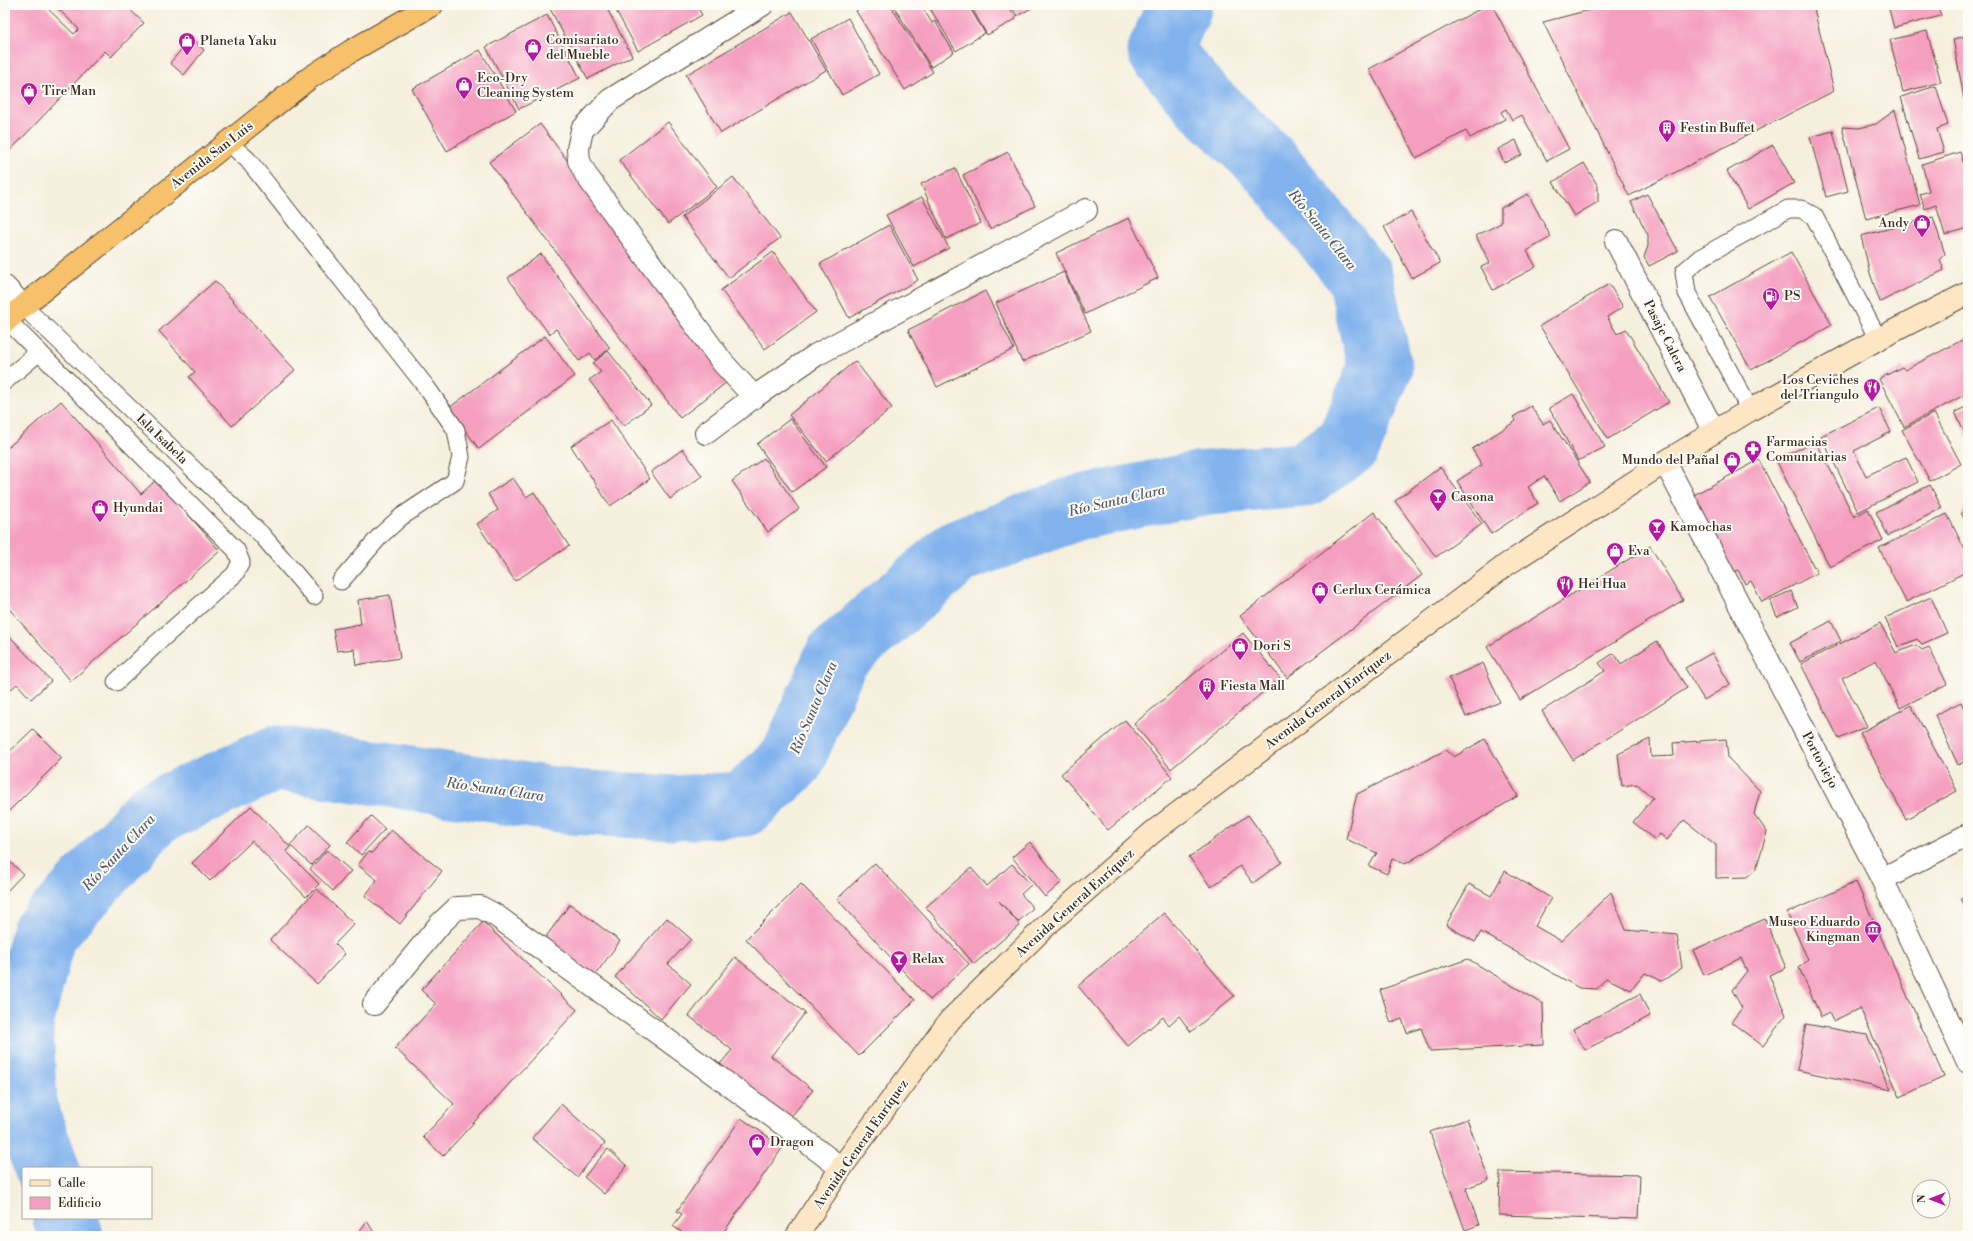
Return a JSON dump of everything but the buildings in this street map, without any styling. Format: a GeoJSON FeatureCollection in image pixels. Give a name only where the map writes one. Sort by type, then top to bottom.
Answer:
{"type":"FeatureCollection","features":[{"type":"Feature","properties":{"kind":"highway","name":"Avenida San Luis"},"geometry":{"type":"LineString","coordinates":[[12,316],[308,79],[351,51],[432,5]]}},
{"type":"Feature","properties":{"kind":"main road","name":"Avenida General Enríquez"},"geometry":{"type":"LineString","coordinates":[[797,1236],[841,1168],[950,1020],[1049,923],[1153,832],[1506,565],[1665,462],[1750,410],[1878,339],[1968,293]]}},
{"type":"Feature","properties":{"kind":"street"},"geometry":{"type":"LineString","coordinates":[[754,397],[723,363],[586,175],[579,161],[578,149],[582,130],[610,100],[762,5]]}},
{"type":"Feature","properties":{"kind":"street"},"geometry":{"type":"LineString","coordinates":[[706,433],[754,397],[816,355],[1086,210]]}},
{"type":"Feature","properties":{"kind":"street","name":"Pasaje Calera"},"geometry":{"type":"LineString","coordinates":[[1616,241],[1714,432]]}},
{"type":"Feature","properties":{"kind":"street","name":"Isla Isabela"},"geometry":{"type":"LineString","coordinates":[[5,287],[12,316]]}},
{"type":"Feature","properties":{"kind":"street","name":"Portoviejo"},"geometry":{"type":"LineString","coordinates":[[1665,462],[1882,879],[1968,1062]]}},
{"type":"Feature","properties":{"kind":"street"},"geometry":{"type":"LineString","coordinates":[[1882,879],[1968,835]]}},
{"type":"Feature","properties":{"kind":"street"},"geometry":{"type":"LineString","coordinates":[[374,1004],[441,923],[457,908],[480,906],[495,915],[762,1108],[841,1168]]}},
{"type":"Feature","properties":{"kind":"lane"},"geometry":{"type":"LineString","coordinates":[[228,142],[248,160],[427,388],[456,430],[461,457],[456,481],[401,517],[380,536],[341,581]]}},
{"type":"Feature","properties":{"kind":"lane"},"geometry":{"type":"LineString","coordinates":[[1750,410],[1687,293],[1684,272],[1700,258],[1788,209],[1801,209],[1814,216],[1878,339]]}},
{"type":"Feature","properties":{"kind":"lane"},"geometry":{"type":"LineString","coordinates":[[12,316],[39,352],[236,550],[241,562],[235,574],[156,644],[116,682]]}},
{"type":"Feature","properties":{"kind":"lane","name":"Isla Isabela"},"geometry":{"type":"LineString","coordinates":[[12,316],[262,534],[314,596]]}},
{"type":"Feature","properties":{"kind":"lane"},"geometry":{"type":"LineString","coordinates":[[5,381],[39,352]]}},
{"type":"Feature","properties":{"kind":"waterway","name":"Río Santa Clara"},"geometry":{"type":"LineString","coordinates":[[47,1167],[25,1108],[21,1023],[44,933],[154,813],[276,758],[573,802],[674,808],[744,804],[792,760],[837,656],[958,551],[1077,508],[1197,484],[1303,475],[1349,444],[1380,368],[1360,277],[1271,166],[1202,100],[1160,51],[1180,5]]}},
{"type":"Feature","properties":{"kind":"waterway","name":"Río Santa Clara"},"geometry":{"type":"LineString","coordinates":[[65,1219],[71,1236]]}},
{"type":"Feature","properties":{"kind":"place","name":"Planeta Yaku"},"geometry":{"type":"Point","coordinates":[187,56]}},
{"type":"Feature","properties":{"kind":"place","name":"Comisariato del Mueble"},"geometry":{"type":"Point","coordinates":[533,62]}},
{"type":"Feature","properties":{"kind":"place","name":"Eco-Dry Cleaning System"},"geometry":{"type":"Point","coordinates":[464,100]}},
{"type":"Feature","properties":{"kind":"place","name":"Tire Man"},"geometry":{"type":"Point","coordinates":[29,106]}},
{"type":"Feature","properties":{"kind":"place","name":"Festin Buffet"},"geometry":{"type":"Point","coordinates":[1667,143]}},
{"type":"Feature","properties":{"kind":"place","name":"Andy"},"geometry":{"type":"Point","coordinates":[1922,238]}},
{"type":"Feature","properties":{"kind":"place","name":"PS"},"geometry":{"type":"Point","coordinates":[1771,311]}},
{"type":"Feature","properties":{"kind":"place","name":"Los Ceviches del Triangulo"},"geometry":{"type":"Point","coordinates":[1872,402]}},
{"type":"Feature","properties":{"kind":"place","name":"Farmacias Comunitarias"},"geometry":{"type":"Point","coordinates":[1753,464]}},
{"type":"Feature","properties":{"kind":"place","name":"Mundo del Pañal"},"geometry":{"type":"Point","coordinates":[1732,475]}},
{"type":"Feature","properties":{"kind":"place","name":"Casona"},"geometry":{"type":"Point","coordinates":[1438,512]}},
{"type":"Feature","properties":{"kind":"place","name":"Hyundai"},"geometry":{"type":"Point","coordinates":[100,523]}},
{"type":"Feature","properties":{"kind":"place","name":"Kamochas"},"geometry":{"type":"Point","coordinates":[1657,542]}},
{"type":"Feature","properties":{"kind":"place","name":"Eva"},"geometry":{"type":"Point","coordinates":[1615,566]}},
{"type":"Feature","properties":{"kind":"place","name":"Hei Hua"},"geometry":{"type":"Point","coordinates":[1565,599]}},
{"type":"Feature","properties":{"kind":"place","name":"Cerlux Cerámica"},"geometry":{"type":"Point","coordinates":[1320,605]}},
{"type":"Feature","properties":{"kind":"place","name":"Dori S"},"geometry":{"type":"Point","coordinates":[1240,661]}},
{"type":"Feature","properties":{"kind":"place","name":"Fiesta Mall"},"geometry":{"type":"Point","coordinates":[1207,701]}},
{"type":"Feature","properties":{"kind":"place","name":"Museo Eduardo Kingman"},"geometry":{"type":"Point","coordinates":[1873,944]}},
{"type":"Feature","properties":{"kind":"place","name":"Relax"},"geometry":{"type":"Point","coordinates":[899,974]}},
{"type":"Feature","properties":{"kind":"place","name":"Dragon"},"geometry":{"type":"Point","coordinates":[757,1157]}}]}
